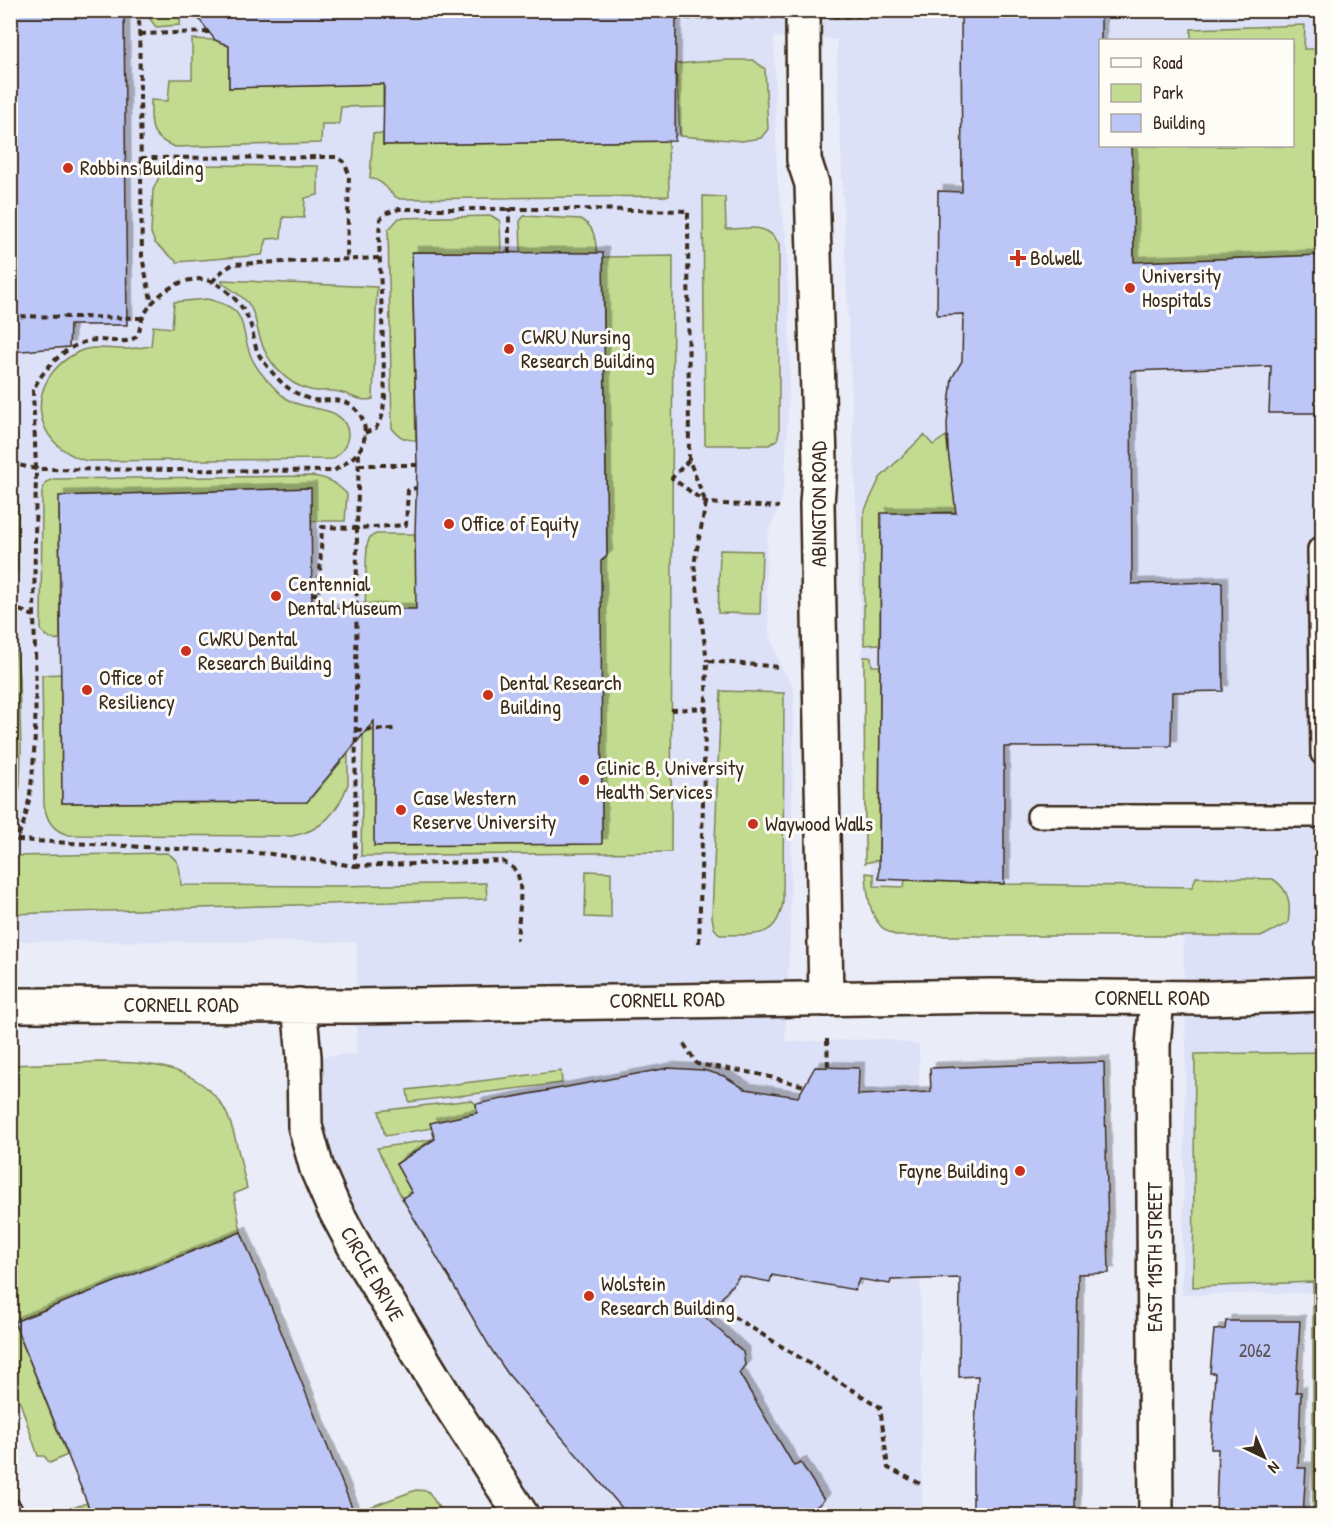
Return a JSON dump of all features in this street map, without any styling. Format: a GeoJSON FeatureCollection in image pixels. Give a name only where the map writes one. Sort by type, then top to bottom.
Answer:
{"type":"FeatureCollection","features":[{"type":"Feature","properties":{"kind":"street","name":"ABINGTON ROAD"},"geometry":{"type":"LineString","coordinates":[[802,10],[804,160],[812,184],[820,462],[817,504],[826,999]]}},
{"type":"Feature","properties":{"kind":"street","name":"CORNELL ROAD"},"geometry":{"type":"LineString","coordinates":[[10,1005],[299,1005],[992,996],[1211,998],[1323,994]]}},
{"type":"Feature","properties":{"kind":"street","name":"EAST 115TH STREET"},"geometry":{"type":"LineString","coordinates":[[1156,1515],[1153,1046],[1157,998]]}},
{"type":"Feature","properties":{"kind":"street","name":"CIRCLE DRIVE"},"geometry":{"type":"LineString","coordinates":[[299,1005],[304,1057],[305,1126],[317,1169],[333,1206],[363,1262],[449,1403],[522,1515]]}},
{"type":"Feature","properties":{"kind":"lane"},"geometry":{"type":"LineString","coordinates":[[1319,549],[1323,754]]}},
{"type":"Feature","properties":{"kind":"lane"},"geometry":{"type":"LineString","coordinates":[[1038,816],[1323,816]]}},
{"type":"Feature","properties":{"kind":"lane"},"geometry":{"type":"LineString","coordinates":[[10,1509],[13,1515]]}},
{"type":"Feature","properties":{"kind":"path"},"geometry":{"type":"LineString","coordinates":[[139,10],[142,257],[152,305]]}},
{"type":"Feature","properties":{"kind":"path"},"geometry":{"type":"LineString","coordinates":[[675,18],[961,15]]}},
{"type":"Feature","properties":{"kind":"path"},"geometry":{"type":"LineString","coordinates":[[140,34],[209,32]]}},
{"type":"Feature","properties":{"kind":"path"},"geometry":{"type":"LineString","coordinates":[[141,158],[337,157],[344,162],[349,174],[347,259]]}},
{"type":"Feature","properties":{"kind":"path"},"geometry":{"type":"LineString","coordinates":[[365,433],[376,428],[385,397],[380,219],[387,213],[399,208],[688,212],[689,460],[706,503],[694,564],[708,661],[699,943]]}},
{"type":"Feature","properties":{"kind":"path"},"geometry":{"type":"LineString","coordinates":[[509,208],[509,254]]}},
{"type":"Feature","properties":{"kind":"path"},"geometry":{"type":"LineString","coordinates":[[212,282],[219,273],[233,264],[380,258]]}},
{"type":"Feature","properties":{"kind":"path"},"geometry":{"type":"LineString","coordinates":[[17,840],[26,819],[34,777],[36,469],[33,390],[39,379],[64,353],[79,344],[97,339],[128,341],[134,339],[139,333],[143,318],[159,296],[180,282],[201,279],[212,282],[231,295],[241,306],[250,321],[257,353],[273,375],[293,392],[312,400],[334,399],[347,402],[364,420],[365,433],[359,450],[357,528],[355,866]]}},
{"type":"Feature","properties":{"kind":"path"},"geometry":{"type":"LineString","coordinates":[[10,316],[143,318]]}},
{"type":"Feature","properties":{"kind":"path"},"geometry":{"type":"LineString","coordinates":[[10,463],[36,469],[334,471],[359,450]]}},
{"type":"Feature","properties":{"kind":"path"},"geometry":{"type":"LineString","coordinates":[[689,460],[672,478],[706,503],[780,507]]}},
{"type":"Feature","properties":{"kind":"path"},"geometry":{"type":"LineString","coordinates":[[359,465],[417,465]]}},
{"type":"Feature","properties":{"kind":"path"},"geometry":{"type":"LineString","coordinates":[[312,594],[319,594],[322,527],[357,528],[406,525],[408,489],[416,488]]}},
{"type":"Feature","properties":{"kind":"path"},"geometry":{"type":"LineString","coordinates":[[10,606],[34,616]]}},
{"type":"Feature","properties":{"kind":"path"},"geometry":{"type":"LineString","coordinates":[[708,661],[781,667]]}},
{"type":"Feature","properties":{"kind":"path"},"geometry":{"type":"LineString","coordinates":[[672,710],[707,708]]}},
{"type":"Feature","properties":{"kind":"path"},"geometry":{"type":"LineString","coordinates":[[356,730],[394,729]]}},
{"type":"Feature","properties":{"kind":"path"},"geometry":{"type":"LineString","coordinates":[[10,844],[17,840],[272,854],[355,866],[502,861],[517,873],[519,888],[517,940]]}},
{"type":"Feature","properties":{"kind":"path"},"geometry":{"type":"LineString","coordinates":[[828,1039],[828,1067]]}},
{"type":"Feature","properties":{"kind":"path"},"geometry":{"type":"LineString","coordinates":[[684,1044],[697,1064],[754,1073],[805,1086]]}},
{"type":"Feature","properties":{"kind":"path"},"geometry":{"type":"LineString","coordinates":[[716,1306],[880,1407],[888,1468],[921,1484]]}},
{"type":"Feature","properties":{"kind":"shaded area","name":"Case Western Reserve University"},"geometry":{"type":"Polygon","coordinates":[[[11,11],[1322,11],[1322,1292],[1182,1295],[1186,1048],[1183,936],[897,936],[874,917],[837,39],[789,39],[774,36],[777,179],[786,236],[790,360],[785,481],[780,507],[767,538],[766,572],[769,630],[781,667],[794,687],[790,933],[785,1042],[885,1039],[919,1045],[922,1515],[522,1515],[333,1206],[304,1057],[356,1054],[357,942],[11,941],[11,11]]]}},
{"type":"Feature","properties":{"kind":"green space"},"geometry":{"type":"Polygon","coordinates":[[[150,11],[181,11],[180,25],[156,27],[150,19],[150,11]]]}},
{"type":"Feature","properties":{"kind":"green space"},"geometry":{"type":"Polygon","coordinates":[[[1305,25],[1304,49],[1322,49],[1322,255],[1134,262],[1132,147],[1294,147],[1294,39],[1191,39],[1191,29],[1305,25]]]}},
{"type":"Feature","properties":{"kind":"green space"},"geometry":{"type":"Polygon","coordinates":[[[192,39],[215,40],[229,46],[229,88],[383,84],[383,106],[341,107],[339,124],[322,124],[321,143],[175,147],[160,139],[153,129],[151,100],[168,101],[170,79],[192,79],[192,39]]]}},
{"type":"Feature","properties":{"kind":"green space"},"geometry":{"type":"Polygon","coordinates":[[[753,60],[765,69],[768,129],[761,138],[742,141],[680,136],[676,64],[753,60]]]}},
{"type":"Feature","properties":{"kind":"green space"},"geometry":{"type":"Polygon","coordinates":[[[373,133],[383,134],[383,145],[668,141],[669,196],[400,199],[381,182],[370,178],[373,133]]]}},
{"type":"Feature","properties":{"kind":"green space"},"geometry":{"type":"Polygon","coordinates":[[[176,165],[318,166],[318,195],[305,198],[304,218],[283,217],[281,238],[267,239],[262,255],[177,262],[155,243],[151,233],[153,190],[159,177],[176,165]]]}},
{"type":"Feature","properties":{"kind":"green space"},"geometry":{"type":"Polygon","coordinates":[[[703,196],[725,197],[726,229],[757,228],[769,232],[779,244],[779,433],[777,440],[769,445],[705,445],[703,196]]]}},
{"type":"Feature","properties":{"kind":"green space"},"geometry":{"type":"Polygon","coordinates":[[[492,216],[500,221],[501,254],[412,259],[416,440],[405,439],[392,428],[388,230],[399,218],[492,216]]]}},
{"type":"Feature","properties":{"kind":"green space"},"geometry":{"type":"Polygon","coordinates":[[[524,216],[581,219],[592,229],[597,253],[521,253],[520,221],[524,216]]]}},
{"type":"Feature","properties":{"kind":"green space"},"geometry":{"type":"Polygon","coordinates":[[[673,256],[671,852],[361,856],[366,565],[367,545],[370,537],[376,534],[415,534],[416,561],[602,560],[607,556],[603,257],[673,256]]]}},
{"type":"Feature","properties":{"kind":"green space"},"geometry":{"type":"Polygon","coordinates":[[[222,280],[377,287],[373,399],[362,400],[339,392],[310,390],[285,377],[272,363],[263,347],[253,311],[248,303],[222,283],[222,280]]]}},
{"type":"Feature","properties":{"kind":"green space"},"geometry":{"type":"Polygon","coordinates":[[[207,299],[235,311],[242,323],[254,363],[280,394],[296,403],[335,414],[346,424],[348,436],[339,454],[333,459],[87,461],[68,453],[54,441],[44,427],[40,411],[42,394],[48,378],[61,364],[78,352],[89,349],[151,346],[153,326],[172,328],[174,302],[207,299]]]}},
{"type":"Feature","properties":{"kind":"green space"},"geometry":{"type":"Polygon","coordinates":[[[924,435],[933,445],[946,436],[957,512],[881,514],[880,644],[864,645],[864,512],[880,478],[924,435]]]}},
{"type":"Feature","properties":{"kind":"green space"},"geometry":{"type":"Polygon","coordinates":[[[313,476],[331,482],[347,494],[345,521],[311,521],[310,488],[63,496],[59,501],[60,639],[49,638],[41,630],[42,491],[46,482],[53,479],[313,476]]]}},
{"type":"Feature","properties":{"kind":"green space"},"geometry":{"type":"Polygon","coordinates":[[[11,481],[18,494],[18,572],[11,580],[11,481]]]}},
{"type":"Feature","properties":{"kind":"green space"},"geometry":{"type":"Polygon","coordinates":[[[720,550],[762,551],[760,614],[718,613],[720,550]]]}},
{"type":"Feature","properties":{"kind":"green space"},"geometry":{"type":"Polygon","coordinates":[[[347,631],[348,784],[334,811],[320,825],[292,836],[69,835],[55,828],[49,820],[44,805],[42,675],[61,674],[62,803],[307,802],[347,631]]]}},
{"type":"Feature","properties":{"kind":"green space"},"geometry":{"type":"Polygon","coordinates":[[[11,641],[16,652],[19,678],[21,749],[20,786],[11,813],[11,641]]]}},
{"type":"Feature","properties":{"kind":"green space"},"geometry":{"type":"Polygon","coordinates":[[[864,657],[871,657],[872,666],[880,666],[879,860],[865,863],[864,657]]]}},
{"type":"Feature","properties":{"kind":"green space"},"geometry":{"type":"Polygon","coordinates":[[[721,691],[784,693],[783,902],[775,924],[761,933],[720,935],[714,928],[712,917],[721,691]]]}},
{"type":"Feature","properties":{"kind":"green space"},"geometry":{"type":"Polygon","coordinates":[[[167,853],[177,863],[181,885],[337,886],[486,883],[487,899],[11,914],[11,857],[167,853]]]}},
{"type":"Feature","properties":{"kind":"green space"},"geometry":{"type":"Polygon","coordinates":[[[586,871],[611,872],[611,918],[585,917],[586,871]]]}},
{"type":"Feature","properties":{"kind":"green space"},"geometry":{"type":"Polygon","coordinates":[[[866,873],[874,874],[874,886],[904,887],[905,880],[1192,887],[1196,877],[1273,879],[1286,893],[1289,916],[1288,923],[1263,936],[899,936],[889,933],[876,920],[869,902],[866,873]]]}},
{"type":"Feature","properties":{"kind":"green space"},"geometry":{"type":"Polygon","coordinates":[[[1322,1052],[1322,1515],[1313,1516],[1313,1282],[1193,1287],[1195,1054],[1322,1052]]]}},
{"type":"Feature","properties":{"kind":"green space"},"geometry":{"type":"Polygon","coordinates":[[[135,1063],[168,1068],[183,1073],[211,1091],[222,1105],[230,1122],[247,1188],[234,1194],[241,1232],[14,1322],[67,1455],[50,1463],[44,1456],[38,1456],[11,1375],[10,1065],[135,1063]]]}},
{"type":"Feature","properties":{"kind":"green space"},"geometry":{"type":"Polygon","coordinates":[[[561,1071],[562,1083],[409,1102],[407,1090],[561,1071]]]}},
{"type":"Feature","properties":{"kind":"green space"},"geometry":{"type":"Polygon","coordinates":[[[471,1100],[476,1104],[477,1113],[431,1123],[432,1128],[385,1136],[379,1111],[471,1100]]]}},
{"type":"Feature","properties":{"kind":"green space"},"geometry":{"type":"Polygon","coordinates":[[[435,1139],[396,1164],[412,1193],[402,1198],[377,1148],[435,1139]]]}},
{"type":"Feature","properties":{"kind":"green space"},"geometry":{"type":"Polygon","coordinates":[[[416,1490],[428,1491],[444,1515],[355,1516],[354,1513],[416,1490]]]}},
{"type":"Feature","properties":{"kind":"green space"},"geometry":{"type":"Polygon","coordinates":[[[87,1503],[92,1515],[58,1515],[57,1513],[87,1503]]]}},
{"type":"Feature","properties":{"kind":"building","name":"Robbins Building"},"geometry":{"type":"Polygon","coordinates":[[[10,10],[124,10],[127,325],[70,325],[69,347],[10,352],[10,10]]]}},
{"type":"Feature","properties":{"kind":"building"},"geometry":{"type":"Polygon","coordinates":[[[192,10],[676,10],[675,141],[383,145],[384,84],[229,88],[229,46],[215,40],[192,10]]]}},
{"type":"Feature","properties":{"kind":"building","name":"University Hospitals"},"geometry":{"type":"Polygon","coordinates":[[[961,10],[1101,10],[1099,147],[1132,147],[1134,262],[1323,255],[1323,413],[1269,413],[1271,366],[1131,371],[1132,584],[1222,582],[1223,691],[1172,692],[1171,746],[1004,747],[1004,884],[879,879],[881,513],[956,513],[947,424],[952,378],[962,361],[963,314],[937,315],[938,191],[962,192],[961,10]]]}},
{"type":"Feature","properties":{"kind":"building"},"geometry":{"type":"Polygon","coordinates":[[[412,252],[603,253],[607,556],[601,561],[602,844],[374,846],[374,721],[307,802],[62,803],[59,496],[311,488],[312,609],[416,609],[417,465],[412,252]]]}},
{"type":"Feature","properties":{"kind":"building","name":"Wolstein Research Building"},"geometry":{"type":"Polygon","coordinates":[[[1104,1062],[1109,1273],[1078,1274],[1075,1515],[973,1515],[973,1460],[978,1376],[959,1377],[960,1278],[891,1280],[890,1284],[859,1279],[855,1290],[772,1275],[770,1282],[739,1276],[706,1318],[743,1352],[745,1365],[739,1373],[794,1466],[801,1463],[824,1500],[807,1515],[628,1515],[508,1374],[491,1349],[402,1198],[412,1193],[396,1164],[435,1139],[430,1123],[477,1113],[476,1104],[668,1068],[703,1070],[724,1076],[745,1089],[798,1097],[815,1067],[859,1068],[858,1095],[931,1092],[930,1068],[1104,1062]]]}},
{"type":"Feature","properties":{"kind":"building"},"geometry":{"type":"Polygon","coordinates":[[[241,1232],[355,1515],[92,1515],[14,1322],[241,1232]]]}},
{"type":"Feature","properties":{"kind":"building"},"geometry":{"type":"Polygon","coordinates":[[[1226,1321],[1300,1321],[1296,1392],[1301,1392],[1298,1468],[1306,1468],[1303,1515],[1216,1515],[1218,1449],[1211,1449],[1215,1373],[1210,1373],[1214,1330],[1225,1329],[1226,1321]]]}},
{"type":"Feature","properties":{"kind":"place","name":"Robbins Building"},"geometry":{"type":"Point","coordinates":[68,168]}},
{"type":"Feature","properties":{"kind":"place","name":"Bolwell"},"geometry":{"type":"Point","coordinates":[1018,258]}},
{"type":"Feature","properties":{"kind":"place","name":"University Hospitals"},"geometry":{"type":"Point","coordinates":[1130,288]}},
{"type":"Feature","properties":{"kind":"place","name":"CWRU Nursing Research Building"},"geometry":{"type":"Point","coordinates":[509,349]}},
{"type":"Feature","properties":{"kind":"place","name":"Office of Equity"},"geometry":{"type":"Point","coordinates":[449,524]}},
{"type":"Feature","properties":{"kind":"place","name":"Centennial Dental Museum"},"geometry":{"type":"Point","coordinates":[276,596]}},
{"type":"Feature","properties":{"kind":"place","name":"CWRU Dental Research Building"},"geometry":{"type":"Point","coordinates":[186,651]}},
{"type":"Feature","properties":{"kind":"place","name":"Office of Resiliency"},"geometry":{"type":"Point","coordinates":[87,690]}},
{"type":"Feature","properties":{"kind":"place","name":"Dental Research Building"},"geometry":{"type":"Point","coordinates":[488,695]}},
{"type":"Feature","properties":{"kind":"place","name":"Clinic B, University Health Services"},"geometry":{"type":"Point","coordinates":[584,780]}},
{"type":"Feature","properties":{"kind":"place","name":"Case Western Reserve University"},"geometry":{"type":"Point","coordinates":[401,810]}},
{"type":"Feature","properties":{"kind":"place","name":"Waywood Walls"},"geometry":{"type":"Point","coordinates":[753,824]}},
{"type":"Feature","properties":{"kind":"place","name":"Fayne Building"},"geometry":{"type":"Point","coordinates":[1020,1171]}},
{"type":"Feature","properties":{"kind":"place","name":"Wolstein Research Building"},"geometry":{"type":"Point","coordinates":[589,1296]}}]}
